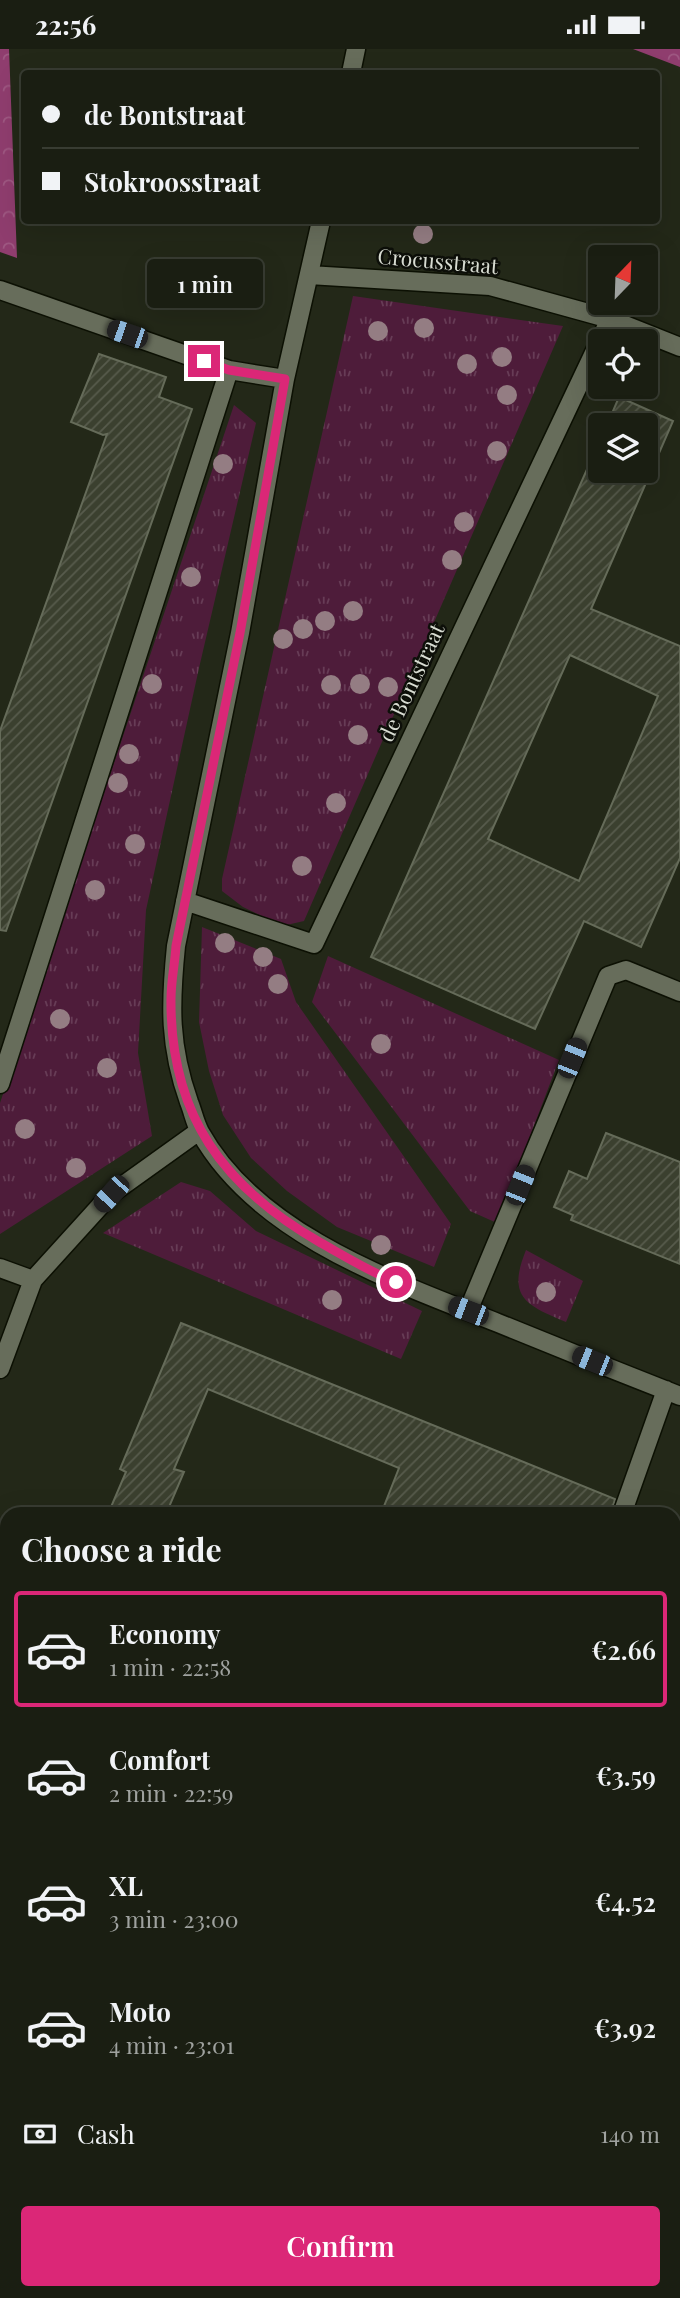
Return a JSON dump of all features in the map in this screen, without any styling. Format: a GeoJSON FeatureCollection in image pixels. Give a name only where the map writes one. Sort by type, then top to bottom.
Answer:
{"type":"FeatureCollection","features":[{"type":"Feature","properties":{"kind":"street"},"geometry":{"type":"LineString","coordinates":[[352,70],[356,49]]}},
{"type":"Feature","properties":{"kind":"street"},"geometry":{"type":"LineString","coordinates":[[320,224],[285,379],[240,633],[176,946],[171,999],[175,1054],[199,1131],[219,1161],[272,1212],[376,1274],[673,1393],[625,1507]]}},
{"type":"Feature","properties":{"kind":"street","name":"Crocusstraat"},"geometry":{"type":"LineString","coordinates":[[309,275],[490,286],[610,319],[680,347]]}},
{"type":"Feature","properties":{"kind":"street"},"geometry":{"type":"LineString","coordinates":[[0,290],[229,370],[285,379]]}},
{"type":"Feature","properties":{"kind":"street","name":"de Bontstraat"},"geometry":{"type":"LineString","coordinates":[[185,901],[314,943],[610,319]]}},
{"type":"Feature","properties":{"kind":"street"},"geometry":{"type":"LineString","coordinates":[[0,1084],[229,370]]}},
{"type":"Feature","properties":{"kind":"street"},"geometry":{"type":"LineString","coordinates":[[468,1311],[608,976],[626,970],[680,992]]}},
{"type":"Feature","properties":{"kind":"street"},"geometry":{"type":"LineString","coordinates":[[0,1369],[33,1280],[111,1194],[199,1131]]}},
{"type":"Feature","properties":{"kind":"street"},"geometry":{"type":"LineString","coordinates":[[0,1268],[33,1280]]}},
{"type":"Feature","properties":{"kind":"green space"},"geometry":{"type":"Polygon","coordinates":[[[0,49],[9,49],[17,258],[0,252],[0,49]]]}},
{"type":"Feature","properties":{"kind":"green space"},"geometry":{"type":"Polygon","coordinates":[[[633,49],[680,49],[680,67],[633,49]]]}},
{"type":"Feature","properties":{"kind":"green space"},"geometry":{"type":"Polygon","coordinates":[[[353,296],[563,326],[304,921],[282,926],[243,907],[222,891],[222,879],[353,296]]]}},
{"type":"Feature","properties":{"kind":"green space"},"geometry":{"type":"Polygon","coordinates":[[[234,405],[256,423],[146,910],[138,1053],[152,1136],[0,1234],[0,1103],[234,405]]]}},
{"type":"Feature","properties":{"kind":"green space"},"geometry":{"type":"Polygon","coordinates":[[[202,927],[281,959],[296,1002],[451,1224],[434,1267],[337,1227],[287,1191],[251,1158],[223,1115],[209,1071],[199,1022],[202,927]]]}},
{"type":"Feature","properties":{"kind":"green space"},"geometry":{"type":"Polygon","coordinates":[[[328,956],[559,1060],[497,1223],[470,1211],[312,1002],[328,956]]]}},
{"type":"Feature","properties":{"kind":"green space"},"geometry":{"type":"Polygon","coordinates":[[[181,1182],[210,1191],[256,1231],[422,1311],[401,1359],[103,1233],[181,1182]]]}},
{"type":"Feature","properties":{"kind":"green space"},"geometry":{"type":"Polygon","coordinates":[[[526,1250],[583,1281],[566,1322],[530,1304],[519,1289],[518,1279],[526,1250]]]}},
{"type":"Feature","properties":{"kind":"building"},"geometry":{"type":"Polygon","coordinates":[[[99,354],[166,377],[159,397],[192,409],[6,931],[0,930],[0,731],[107,434],[103,435],[71,422],[99,354]]]}},
{"type":"Feature","properties":{"kind":"building"},"geometry":{"type":"Polygon","coordinates":[[[618,399],[655,413],[612,413],[618,399]]]}},
{"type":"Feature","properties":{"kind":"building"},"geometry":{"type":"Polygon","coordinates":[[[658,414],[673,421],[658,455],[658,414]]]}},
{"type":"Feature","properties":{"kind":"building"},"geometry":{"type":"Polygon","coordinates":[[[588,467],[588,483],[646,483],[591,609],[680,646],[680,858],[641,947],[584,921],[535,1029],[371,957],[588,467]],[[570,655],[488,839],[579,881],[658,696],[570,655]]]}},
{"type":"Feature","properties":{"kind":"building"},"geometry":{"type":"Polygon","coordinates":[[[606,1133],[680,1162],[680,1264],[571,1220],[573,1215],[554,1207],[569,1171],[587,1179],[606,1133]]]}},
{"type":"Feature","properties":{"kind":"building"},"geometry":{"type":"Polygon","coordinates":[[[181,1323],[615,1499],[613,1507],[384,1507],[399,1468],[208,1389],[174,1469],[184,1472],[169,1507],[111,1507],[126,1472],[120,1469],[181,1323]]]}},
{"type":"Feature","properties":{"kind":"route"},"geometry":{"type":"LineString","coordinates":[[204,361],[229,370],[285,379],[240,633],[176,946],[171,999],[175,1054],[199,1131],[219,1161],[242,1186],[272,1212],[304,1233],[376,1274],[396,1282]]}}]}
